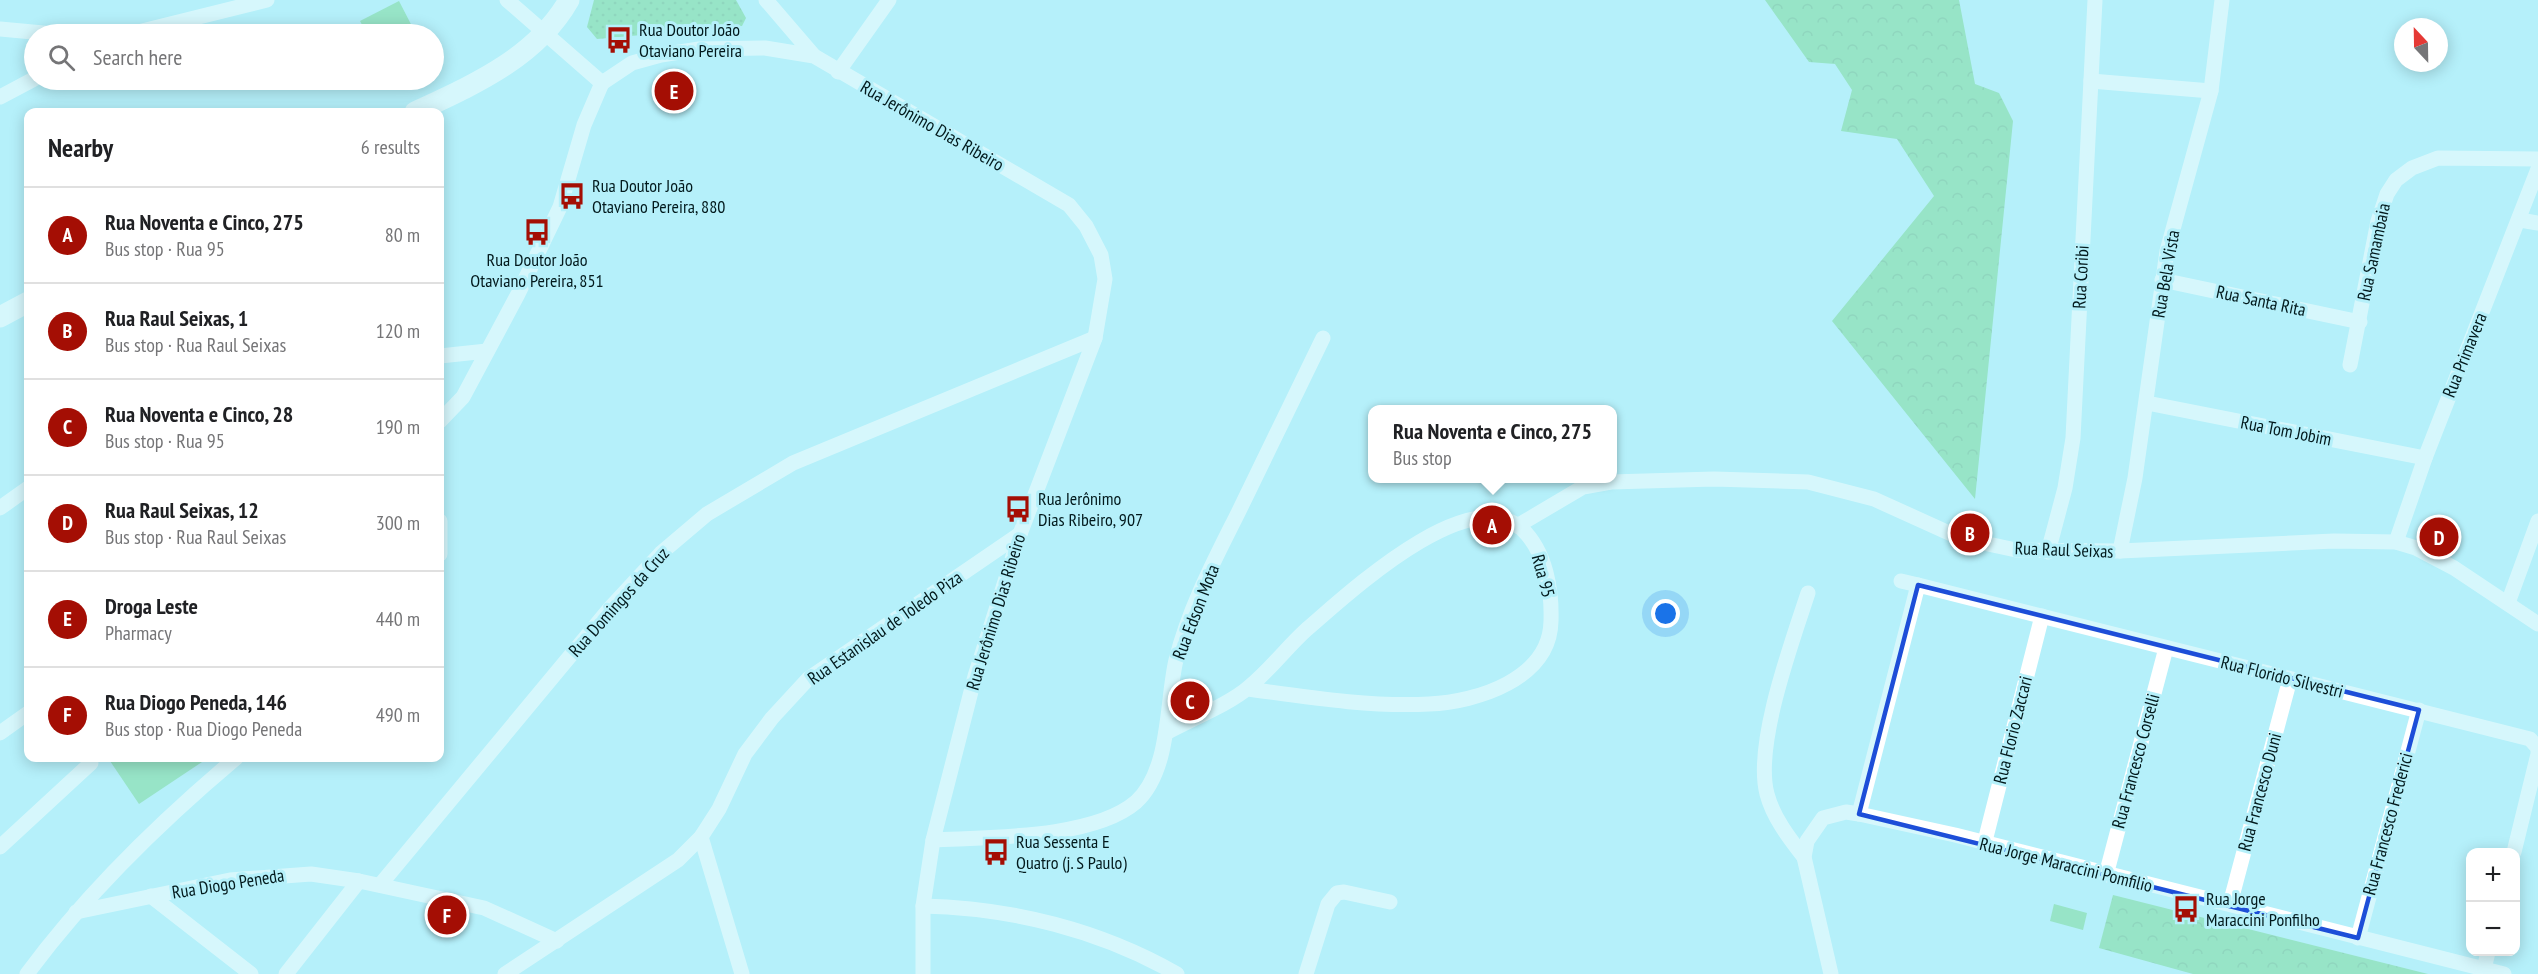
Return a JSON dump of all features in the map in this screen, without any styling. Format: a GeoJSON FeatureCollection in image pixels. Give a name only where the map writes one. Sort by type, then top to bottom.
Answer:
{"type":"FeatureCollection","features":[{"type":"Feature","properties":{"kind":"street"},"geometry":{"type":"LineString","coordinates":[[170,24],[267,0]]}},
{"type":"Feature","properties":{"kind":"street"},"geometry":{"type":"LineString","coordinates":[[444,418],[463,397],[560,207],[584,125],[602,83],[507,0]]}},
{"type":"Feature","properties":{"kind":"street"},"geometry":{"type":"LineString","coordinates":[[424,108],[502,68],[544,33],[569,0]]}},
{"type":"Feature","properties":{"kind":"street","name":"Rua Jerônimo Dias Ribeiro"},"geometry":{"type":"LineString","coordinates":[[766,0],[814,56],[1069,205],[1086,226],[1101,255],[1105,279],[1095,338],[1020,534],[975,676],[933,840],[923,906],[923,974]]}},
{"type":"Feature","properties":{"kind":"street"},"geometry":{"type":"LineString","coordinates":[[838,72],[889,0]]}},
{"type":"Feature","properties":{"kind":"street","name":"Rua Coribi"},"geometry":{"type":"LineString","coordinates":[[2048,552],[2065,488],[2073,438],[2095,0]]}},
{"type":"Feature","properties":{"kind":"street","name":"Rua Bela Vista"},"geometry":{"type":"LineString","coordinates":[[2120,551],[2147,403],[2167,251],[2211,91],[2222,0]]}},
{"type":"Feature","properties":{"kind":"street"},"geometry":{"type":"LineString","coordinates":[[0,29],[24,31]]}},
{"type":"Feature","properties":{"kind":"street","name":"Rua Jerônimo Dias Ribeiro"},"geometry":{"type":"LineString","coordinates":[[602,83],[632,63],[690,51],[765,48],[814,56]]}},
{"type":"Feature","properties":{"kind":"street"},"geometry":{"type":"LineString","coordinates":[[2091,81],[2211,91]]}},
{"type":"Feature","properties":{"kind":"street"},"geometry":{"type":"LineString","coordinates":[[0,97],[24,84]]}},
{"type":"Feature","properties":{"kind":"street","name":"Rua Samambaia"},"geometry":{"type":"LineString","coordinates":[[2350,365],[2378,221],[2387,194],[2396,180],[2412,168],[2438,158],[2538,159]]}},
{"type":"Feature","properties":{"kind":"street","name":"Rua Primavera"},"geometry":{"type":"LineString","coordinates":[[2396,542],[2425,458],[2520,220],[2538,169]]}},
{"type":"Feature","properties":{"kind":"street"},"geometry":{"type":"LineString","coordinates":[[2520,220],[2538,223]]}},
{"type":"Feature","properties":{"kind":"street","name":"Rua Santa Rita"},"geometry":{"type":"LineString","coordinates":[[2162,280],[2360,322]]}},
{"type":"Feature","properties":{"kind":"street"},"geometry":{"type":"LineString","coordinates":[[0,317],[24,304]]}},
{"type":"Feature","properties":{"kind":"street","name":"Rua Domingos da Cruz"},"geometry":{"type":"LineString","coordinates":[[380,885],[610,608],[661,553],[707,514],[793,463],[1095,338]]}},
{"type":"Feature","properties":{"kind":"street","name":"Rua Edson Mota"},"geometry":{"type":"LineString","coordinates":[[933,840],[1041,833],[1092,824],[1136,802],[1149,784],[1166,733],[1176,662],[1201,589],[1323,338]]}},
{"type":"Feature","properties":{"kind":"street"},"geometry":{"type":"LineString","coordinates":[[444,356],[488,351]]}},
{"type":"Feature","properties":{"kind":"street","name":"Rua Tom Jobim"},"geometry":{"type":"LineString","coordinates":[[2147,403],[2425,458]]}},
{"type":"Feature","properties":{"kind":"street","name":"Rua Raul Seixas"},"geometry":{"type":"LineString","coordinates":[[1617,482],[1714,479],[1808,482],[1874,499],[1971,541],[2016,550],[2120,551],[2334,541],[2396,542],[2416,548],[2454,568],[2538,624]]}},
{"type":"Feature","properties":{"kind":"street","name":"Rua Raul Seixas"},"geometry":{"type":"LineString","coordinates":[[1517,525],[1583,487],[1605,483]]}},
{"type":"Feature","properties":{"kind":"street"},"geometry":{"type":"LineString","coordinates":[[0,508],[24,491]]}},
{"type":"Feature","properties":{"kind":"street"},"geometry":{"type":"LineString","coordinates":[[1166,733],[1248,689],[1306,630],[1406,549],[1435,531],[1466,520],[1499,517],[1517,525]]}},
{"type":"Feature","properties":{"kind":"street"},"geometry":{"type":"LineString","coordinates":[[2508,603],[2538,520]]}},
{"type":"Feature","properties":{"kind":"street","name":"Rua 95"},"geometry":{"type":"LineString","coordinates":[[1248,689],[1340,701],[1430,704],[1486,693],[1522,676],[1540,659],[1551,635],[1552,595],[1541,557],[1530,537],[1517,525]]}},
{"type":"Feature","properties":{"kind":"street","name":"Rua Estanislau de Toledo Piza"},"geometry":{"type":"LineString","coordinates":[[505,974],[678,860],[701,837],[719,808],[745,754],[772,718],[808,679],[1020,534]]}},
{"type":"Feature","properties":{"kind":"street","name":"Rua Florido Silvestri"},"geometry":{"type":"LineString","coordinates":[[1901,581],[2530,739],[2538,748],[2515,848]]}},
{"type":"Feature","properties":{"kind":"street"},"geometry":{"type":"LineString","coordinates":[[1859,814],[1918,585]]}},
{"type":"Feature","properties":{"kind":"street"},"geometry":{"type":"LineString","coordinates":[[1808,593],[1787,658],[1764,763],[1767,796],[1780,824],[1804,857],[1831,974]]}},
{"type":"Feature","properties":{"kind":"street","name":"Rua Florio Zaccari"},"geometry":{"type":"LineString","coordinates":[[1984,844],[2042,616]]}},
{"type":"Feature","properties":{"kind":"street","name":"Rua Francesco Corselli"},"geometry":{"type":"LineString","coordinates":[[2106,874],[2166,648]]}},
{"type":"Feature","properties":{"kind":"street","name":"Rua Francesco Duni"},"geometry":{"type":"LineString","coordinates":[[2230,904],[2290,679]]}},
{"type":"Feature","properties":{"kind":"street","name":"Rua Francesco Frederici"},"geometry":{"type":"LineString","coordinates":[[2358,938],[2419,710]]}},
{"type":"Feature","properties":{"kind":"street"},"geometry":{"type":"LineString","coordinates":[[0,733],[24,716]]}},
{"type":"Feature","properties":{"kind":"street"},"geometry":{"type":"LineString","coordinates":[[34,971],[76,912],[189,797],[231,762]]}},
{"type":"Feature","properties":{"kind":"street"},"geometry":{"type":"LineString","coordinates":[[0,847],[92,763]]}},
{"type":"Feature","properties":{"kind":"street","name":"Rua Jorge Maraccini Pomfilio"},"geometry":{"type":"LineString","coordinates":[[1804,857],[1807,841],[1823,818],[1835,813],[1859,814],[2230,904],[2504,974]]}},
{"type":"Feature","properties":{"kind":"street"},"geometry":{"type":"LineString","coordinates":[[701,837],[742,974]]}},
{"type":"Feature","properties":{"kind":"street","name":"Rua Diogo Peneda"},"geometry":{"type":"LineString","coordinates":[[76,912],[230,880],[272,875],[311,874],[380,885],[484,908],[557,941]]}},
{"type":"Feature","properties":{"kind":"street"},"geometry":{"type":"LineString","coordinates":[[286,974],[359,881]]}},
{"type":"Feature","properties":{"kind":"street"},"geometry":{"type":"LineString","coordinates":[[1306,974],[1328,904],[1337,893],[1344,892],[1390,902]]}},
{"type":"Feature","properties":{"kind":"street"},"geometry":{"type":"LineString","coordinates":[[151,896],[251,974]]}},
{"type":"Feature","properties":{"kind":"street"},"geometry":{"type":"LineString","coordinates":[[923,906],[970,907],[1026,917],[1114,943],[1177,974]]}},
{"type":"Feature","properties":{"kind":"street"},"geometry":{"type":"LineString","coordinates":[[2484,969],[2487,956]]}},
{"type":"Feature","properties":{"kind":"highlighted area"},"geometry":{"type":"Polygon","coordinates":[[[1918,585],[2419,710],[2358,938],[1859,814],[1918,585]]]}},
{"type":"Feature","properties":{"kind":"green space"},"geometry":{"type":"Polygon","coordinates":[[[594,0],[736,0],[746,18],[742,26],[597,39],[587,27],[594,0]]]}},
{"type":"Feature","properties":{"kind":"green space"},"geometry":{"type":"Polygon","coordinates":[[[1765,0],[1959,0],[1975,84],[1999,93],[2013,121],[1975,499],[1832,321],[1934,196],[1897,139],[1841,131],[1852,90],[1835,64],[1809,62],[1765,0]]]}},
{"type":"Feature","properties":{"kind":"green space"},"geometry":{"type":"Polygon","coordinates":[[[399,1],[411,24],[362,24],[360,21],[399,1]]]}},
{"type":"Feature","properties":{"kind":"green space"},"geometry":{"type":"Polygon","coordinates":[[[111,762],[202,762],[139,804],[111,762]]]}},
{"type":"Feature","properties":{"kind":"green space"},"geometry":{"type":"Polygon","coordinates":[[[2113,895],[2428,974],[2193,974],[2099,948],[2113,895]]]}},
{"type":"Feature","properties":{"kind":"green space"},"geometry":{"type":"Polygon","coordinates":[[[2054,904],[2087,913],[2083,930],[2050,921],[2054,904]]]}},
{"type":"Feature","properties":{"kind":"place","name":"Rua Doutor João Otaviano Pereira"},"geometry":{"type":"Point","coordinates":[619,40]}},
{"type":"Feature","properties":{"kind":"place","name":"Droga Leste"},"geometry":{"type":"Point","coordinates":[674,91]}},
{"type":"Feature","properties":{"kind":"place","name":"Rua Doutor João Otaviano Pereira, 880"},"geometry":{"type":"Point","coordinates":[572,196]}},
{"type":"Feature","properties":{"kind":"place","name":"Rua Doutor João Otaviano Pereira, 851"},"geometry":{"type":"Point","coordinates":[537,232]}},
{"type":"Feature","properties":{"kind":"place","name":"Rua Jerônimo Dias Ribeiro, 907"},"geometry":{"type":"Point","coordinates":[1018,509]}},
{"type":"Feature","properties":{"kind":"place","name":"Rua Noventa e Cinco, 275"},"geometry":{"type":"Point","coordinates":[1492,525]}},
{"type":"Feature","properties":{"kind":"place","name":"Rua Raul Seixas, 1"},"geometry":{"type":"Point","coordinates":[1970,533]}},
{"type":"Feature","properties":{"kind":"place","name":"Rua Raul Seixas, 12"},"geometry":{"type":"Point","coordinates":[2439,537]}},
{"type":"Feature","properties":{"kind":"place","name":"Rua Noventa e Cinco, 28"},"geometry":{"type":"Point","coordinates":[1190,701]}},
{"type":"Feature","properties":{"kind":"place","name":"Rua Sessenta E Quatro (j. S Paulo)"},"geometry":{"type":"Point","coordinates":[996,852]}},
{"type":"Feature","properties":{"kind":"place","name":"Rua Jorge Maraccini Ponfilho"},"geometry":{"type":"Point","coordinates":[2186,909]}},
{"type":"Feature","properties":{"kind":"place","name":"Rua Diogo Peneda, 146"},"geometry":{"type":"Point","coordinates":[447,915]}}]}
